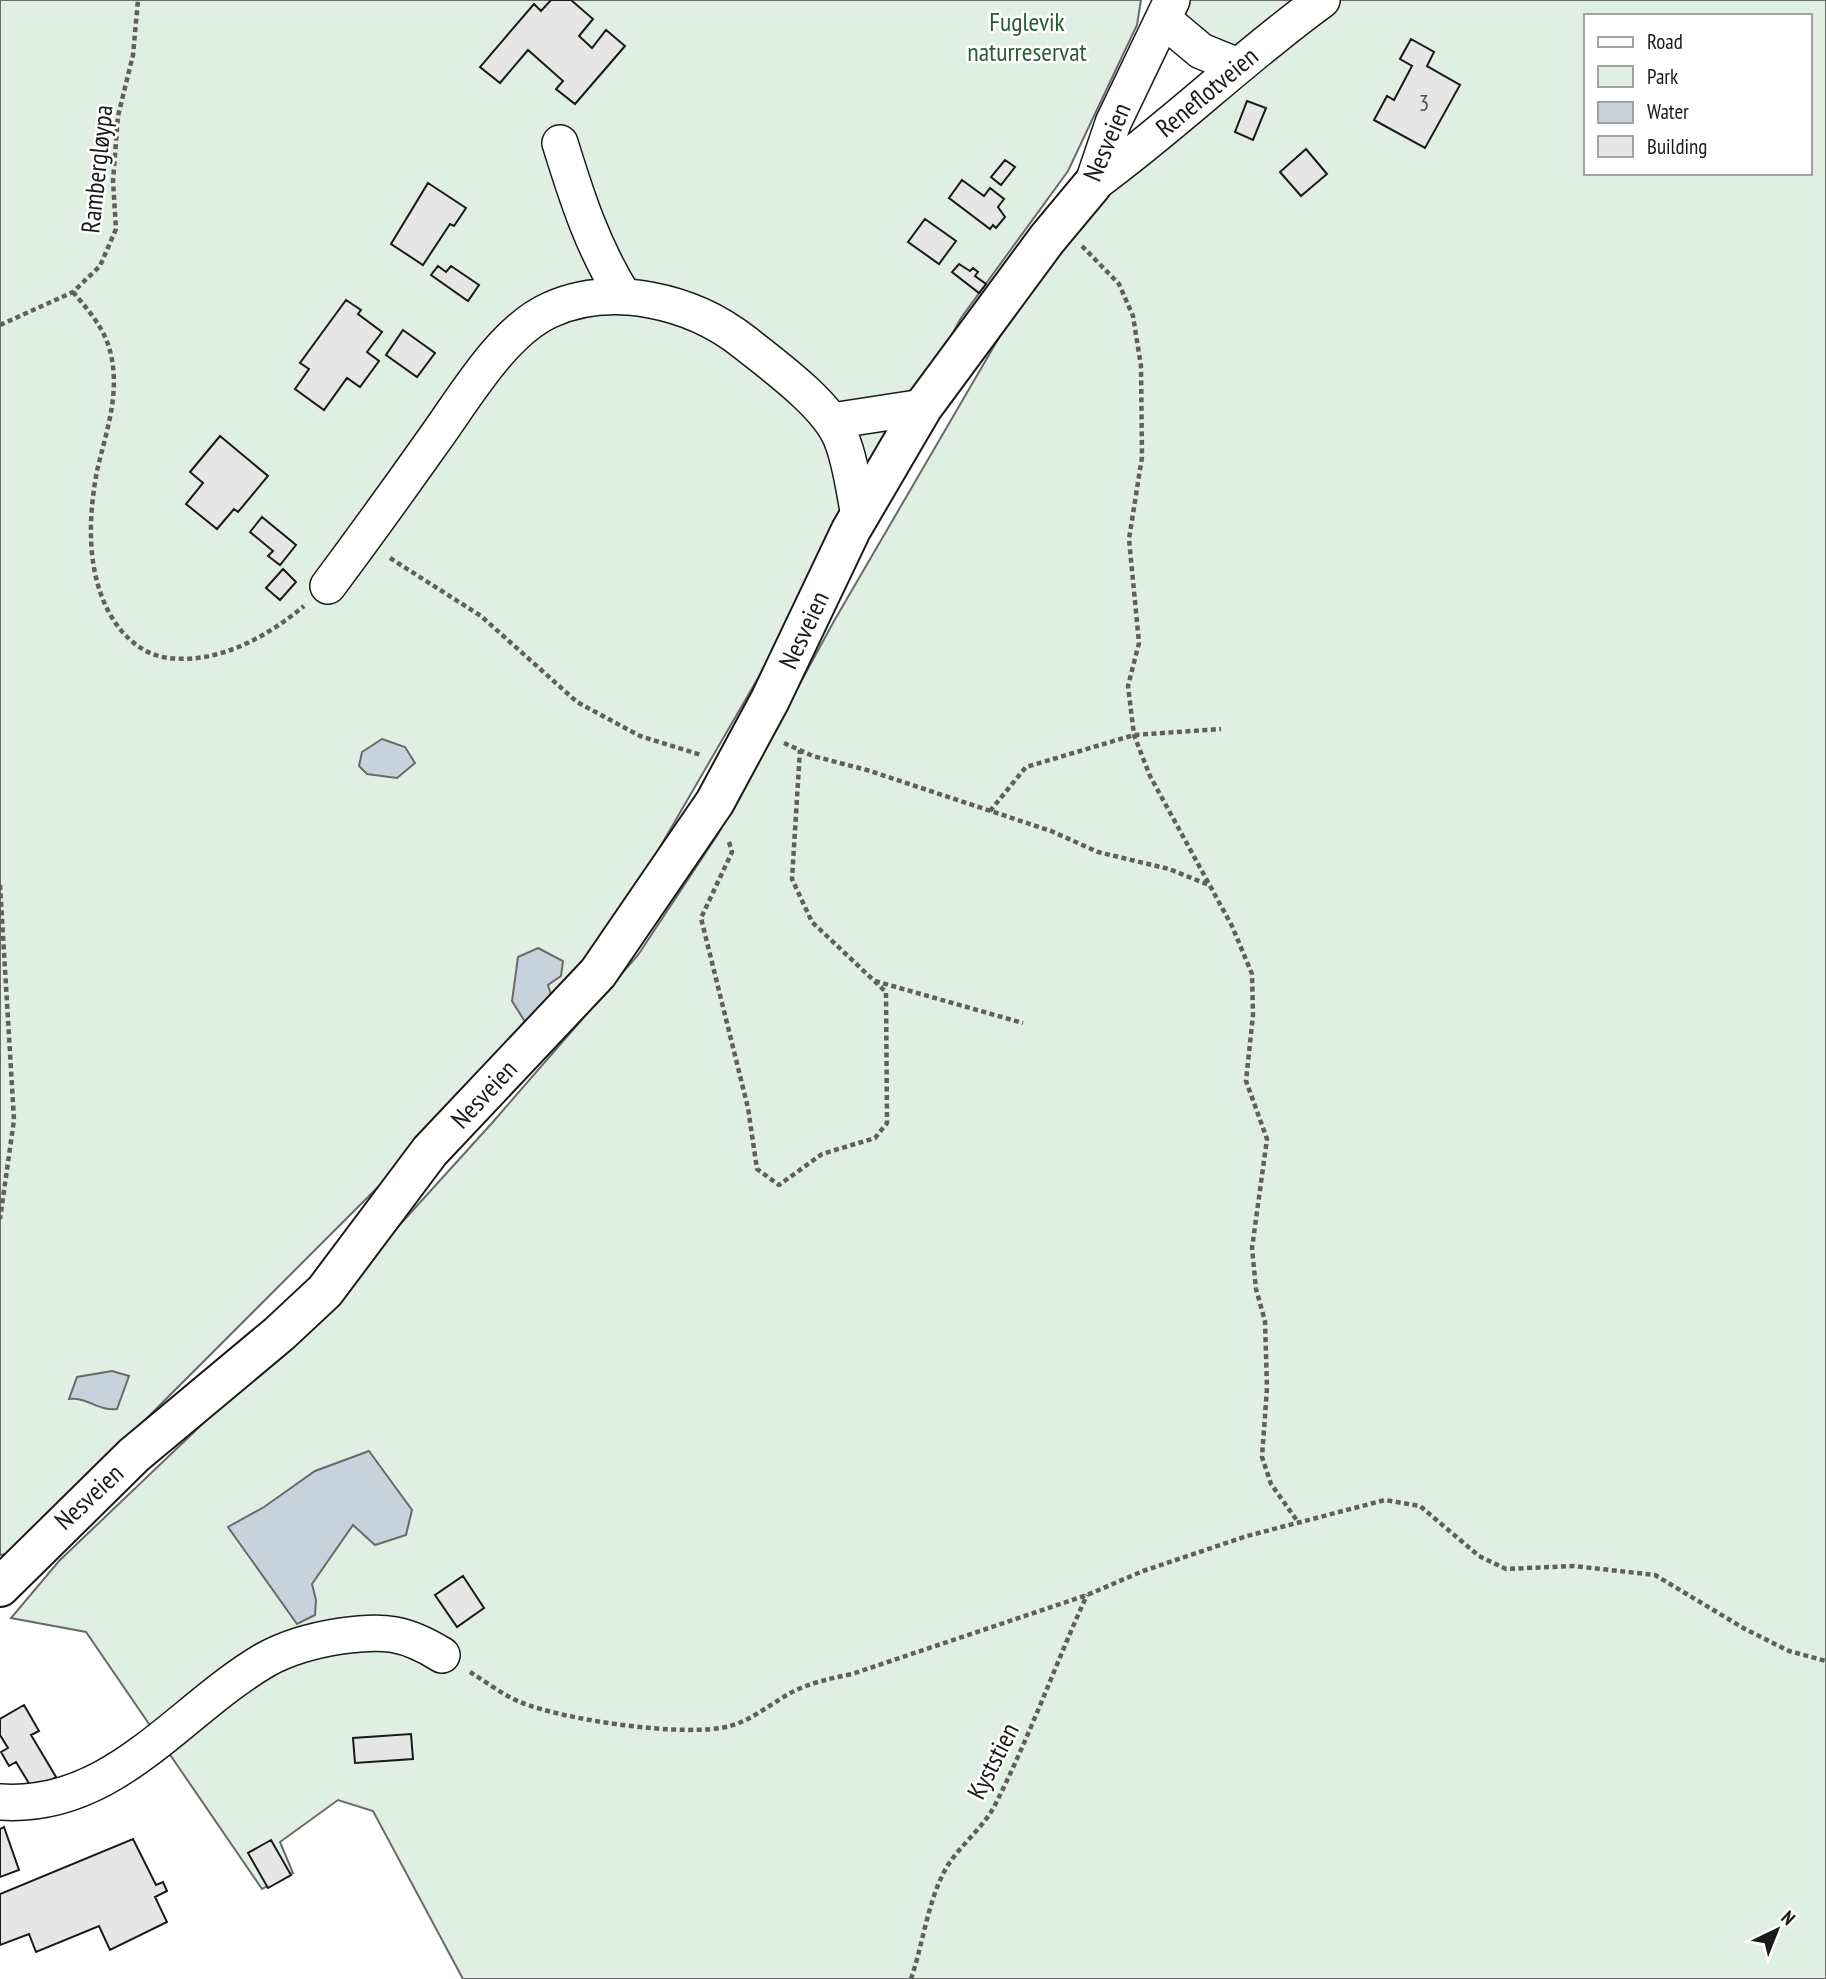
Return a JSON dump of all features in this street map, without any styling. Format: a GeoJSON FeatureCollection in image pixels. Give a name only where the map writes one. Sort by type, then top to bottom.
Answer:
{"type":"FeatureCollection","features":[{"type":"Feature","properties":{"kind":"main road","name":"Nesveien"},"geometry":{"type":"LineString","coordinates":[[0,1587],[134,1455],[279,1334],[325,1291],[430,1151],[598,973],[715,802],[754,730],[859,516],[923,407],[1058,225],[1092,186]]}},
{"type":"Feature","properties":{"kind":"street","name":"Reneflotveien"},"geometry":{"type":"LineString","coordinates":[[1092,186],[1322,0]]}},
{"type":"Feature","properties":{"kind":"street"},"geometry":{"type":"LineString","coordinates":[[1168,10],[1201,51],[1238,66]]}},
{"type":"Feature","properties":{"kind":"street","name":"Nesveien"},"geometry":{"type":"LineString","coordinates":[[1092,186],[1113,123],[1168,10]]}},
{"type":"Feature","properties":{"kind":"street"},"geometry":{"type":"LineString","coordinates":[[560,143],[584,220],[604,265],[624,297]]}},
{"type":"Feature","properties":{"kind":"street"},"geometry":{"type":"LineString","coordinates":[[328,586],[483,372],[515,335],[548,311],[588,297],[624,297],[675,306],[703,315],[730,331],[780,371],[832,421],[841,438],[859,516]]}},
{"type":"Feature","properties":{"kind":"street"},"geometry":{"type":"LineString","coordinates":[[832,421],[923,407]]}},
{"type":"Feature","properties":{"kind":"street"},"geometry":{"type":"LineString","coordinates":[[0,1802],[23,1804],[49,1799],[91,1784],[134,1762],[237,1678],[268,1658],[312,1641],[377,1631],[419,1640],[442,1655]]}},
{"type":"Feature","properties":{"kind":"path","name":"Rambergløypa"},"geometry":{"type":"LineString","coordinates":[[0,325],[73,292],[100,266],[116,229],[113,181],[118,116],[133,55],[138,0]]}},
{"type":"Feature","properties":{"kind":"path"},"geometry":{"type":"LineString","coordinates":[[1058,225],[1098,258],[1119,285],[1133,316],[1141,366],[1142,457],[1129,539],[1139,643],[1128,686],[1134,735],[1150,776],[1232,926],[1252,974],[1253,1015],[1246,1081],[1267,1139],[1252,1248],[1256,1289],[1265,1321],[1267,1388],[1262,1457],[1271,1484],[1298,1522]]}},
{"type":"Feature","properties":{"kind":"path"},"geometry":{"type":"LineString","coordinates":[[73,292],[97,321],[111,355],[114,404],[97,472],[90,524],[95,573],[106,611],[129,641],[158,657],[190,661],[215,655],[240,647],[276,627],[328,586]]}},
{"type":"Feature","properties":{"kind":"path"},"geometry":{"type":"LineString","coordinates":[[362,541],[481,616],[577,702],[640,736],[736,763]]}},
{"type":"Feature","properties":{"kind":"path"},"geometry":{"type":"LineString","coordinates":[[990,811],[1026,767],[1134,735],[1221,729]]}},
{"type":"Feature","properties":{"kind":"path"},"geometry":{"type":"LineString","coordinates":[[754,730],[800,750],[1051,831],[1098,852],[1169,869],[1209,885]]}},
{"type":"Feature","properties":{"kind":"path"},"geometry":{"type":"LineString","coordinates":[[715,802],[732,852],[701,918],[748,1108],[757,1170],[779,1185],[822,1154],[875,1138],[887,1123],[886,992],[812,922],[792,878],[800,750]]}},
{"type":"Feature","properties":{"kind":"path"},"geometry":{"type":"LineString","coordinates":[[0,885],[14,1120],[0,1219]]}},
{"type":"Feature","properties":{"kind":"path"},"geometry":{"type":"LineString","coordinates":[[874,981],[1023,1023]]}},
{"type":"Feature","properties":{"kind":"path"},"geometry":{"type":"LineString","coordinates":[[442,1655],[520,1702],[597,1720],[677,1731],[708,1731],[733,1725],[797,1690],[824,1679],[852,1674],[1087,1595],[1143,1572],[1298,1522],[1385,1500],[1420,1506],[1479,1556],[1506,1569],[1574,1566],[1655,1575],[1745,1629],[1789,1651],[1826,1661]]}},
{"type":"Feature","properties":{"kind":"path","name":"Kyststien"},"geometry":{"type":"LineString","coordinates":[[911,1979],[944,1872],[958,1849],[994,1808],[1046,1698],[1058,1658],[1087,1595]]}},
{"type":"Feature","properties":{"kind":"green space","name":"Fuglevik naturreservat"},"geometry":{"type":"Polygon","coordinates":[[[0,0],[1141,0],[1137,25],[1068,171],[961,318],[852,516],[594,961],[442,1123],[12,1553],[0,1555],[0,0]]]}},
{"type":"Feature","properties":{"kind":"green space"},"geometry":{"type":"Polygon","coordinates":[[[1172,0],[1826,0],[1826,1979],[463,1979],[373,1811],[338,1800],[280,1842],[293,1873],[262,1889],[86,1632],[11,1618],[59,1561],[328,1304],[492,1123],[638,955],[718,834],[834,621],[1011,317],[1064,217],[1237,67],[1201,51],[1172,0]]]}},
{"type":"Feature","properties":{"kind":"water"},"geometry":{"type":"Polygon","coordinates":[[[382,739],[405,747],[415,763],[397,778],[367,774],[359,766],[362,752],[382,739]]]}},
{"type":"Feature","properties":{"kind":"water"},"geometry":{"type":"Polygon","coordinates":[[[538,948],[563,961],[561,976],[548,985],[552,998],[527,1025],[512,1001],[518,957],[538,948]]]}},
{"type":"Feature","properties":{"kind":"water"},"geometry":{"type":"Polygon","coordinates":[[[112,1371],[129,1376],[117,1409],[69,1399],[77,1377],[112,1371]]]}},
{"type":"Feature","properties":{"kind":"water"},"geometry":{"type":"Polygon","coordinates":[[[369,1451],[412,1510],[406,1535],[375,1545],[353,1525],[312,1584],[316,1600],[315,1615],[297,1624],[228,1527],[264,1507],[315,1471],[369,1451]]]}},
{"type":"Feature","properties":{"kind":"building"},"geometry":{"type":"Polygon","coordinates":[[[551,0],[571,0],[593,19],[579,36],[592,48],[606,30],[625,46],[575,104],[556,89],[563,81],[528,50],[500,83],[480,67],[534,4],[541,11],[551,0]]]}},
{"type":"Feature","properties":{"kind":"building"},"geometry":{"type":"Polygon","coordinates":[[[1411,39],[1434,52],[1427,66],[1460,85],[1425,148],[1374,120],[1387,96],[1394,100],[1412,66],[1400,59],[1411,39]]]}},
{"type":"Feature","properties":{"kind":"building"},"geometry":{"type":"Polygon","coordinates":[[[1247,101],[1266,108],[1253,140],[1235,132],[1247,101]]]}},
{"type":"Feature","properties":{"kind":"building"},"geometry":{"type":"Polygon","coordinates":[[[1306,149],[1327,174],[1301,196],[1280,172],[1306,149]]]}},
{"type":"Feature","properties":{"kind":"building"},"geometry":{"type":"Polygon","coordinates":[[[1005,160],[1015,167],[1001,185],[991,177],[1005,160]]]}},
{"type":"Feature","properties":{"kind":"building"},"geometry":{"type":"Polygon","coordinates":[[[962,180],[984,196],[990,188],[1004,199],[998,207],[1005,217],[996,228],[993,225],[990,229],[949,198],[962,180]]]}},
{"type":"Feature","properties":{"kind":"building"},"geometry":{"type":"Polygon","coordinates":[[[428,183],[466,208],[454,226],[450,224],[423,265],[391,244],[428,183]]]}},
{"type":"Feature","properties":{"kind":"building"},"geometry":{"type":"Polygon","coordinates":[[[925,219],[956,241],[939,264],[908,242],[925,219]]]}},
{"type":"Feature","properties":{"kind":"building"},"geometry":{"type":"Polygon","coordinates":[[[959,264],[970,271],[973,268],[978,272],[975,276],[986,284],[979,293],[952,272],[959,264]]]}},
{"type":"Feature","properties":{"kind":"building"},"geometry":{"type":"Polygon","coordinates":[[[438,266],[446,272],[451,266],[479,285],[468,301],[431,275],[438,266]]]}},
{"type":"Feature","properties":{"kind":"building"},"geometry":{"type":"Polygon","coordinates":[[[346,300],[361,310],[358,314],[382,332],[367,352],[379,361],[360,387],[347,378],[324,410],[295,389],[309,369],[300,363],[346,300]]]}},
{"type":"Feature","properties":{"kind":"building"},"geometry":{"type":"Polygon","coordinates":[[[403,330],[435,353],[417,377],[386,355],[403,330]]]}},
{"type":"Feature","properties":{"kind":"building"},"geometry":{"type":"Polygon","coordinates":[[[220,436],[268,476],[238,512],[234,509],[217,529],[186,504],[203,483],[190,472],[220,436]]]}},
{"type":"Feature","properties":{"kind":"building"},"geometry":{"type":"Polygon","coordinates":[[[262,517],[296,545],[280,565],[268,556],[273,551],[250,532],[262,517]]]}},
{"type":"Feature","properties":{"kind":"building"},"geometry":{"type":"Polygon","coordinates":[[[283,569],[296,582],[280,600],[266,588],[283,569]]]}},
{"type":"Feature","properties":{"kind":"building"},"geometry":{"type":"Polygon","coordinates":[[[463,1576],[484,1608],[457,1627],[435,1595],[463,1576]]]}},
{"type":"Feature","properties":{"kind":"building"},"geometry":{"type":"Polygon","coordinates":[[[24,1705],[39,1731],[31,1735],[56,1777],[33,1790],[16,1762],[9,1766],[1,1752],[8,1748],[0,1735],[0,1719],[24,1705]]]}},
{"type":"Feature","properties":{"kind":"building"},"geometry":{"type":"Polygon","coordinates":[[[411,1734],[413,1759],[355,1763],[353,1738],[411,1734]]]}},
{"type":"Feature","properties":{"kind":"building"},"geometry":{"type":"Polygon","coordinates":[[[4,1827],[19,1870],[0,1877],[0,1829],[4,1827]]]}},
{"type":"Feature","properties":{"kind":"building"},"geometry":{"type":"Polygon","coordinates":[[[133,1839],[156,1885],[163,1882],[167,1891],[155,1897],[167,1922],[110,1950],[99,1926],[36,1952],[29,1934],[0,1945],[0,1894],[133,1839]]]}},
{"type":"Feature","properties":{"kind":"building"},"geometry":{"type":"Polygon","coordinates":[[[271,1840],[291,1875],[268,1888],[248,1853],[271,1840]]]}}]}
